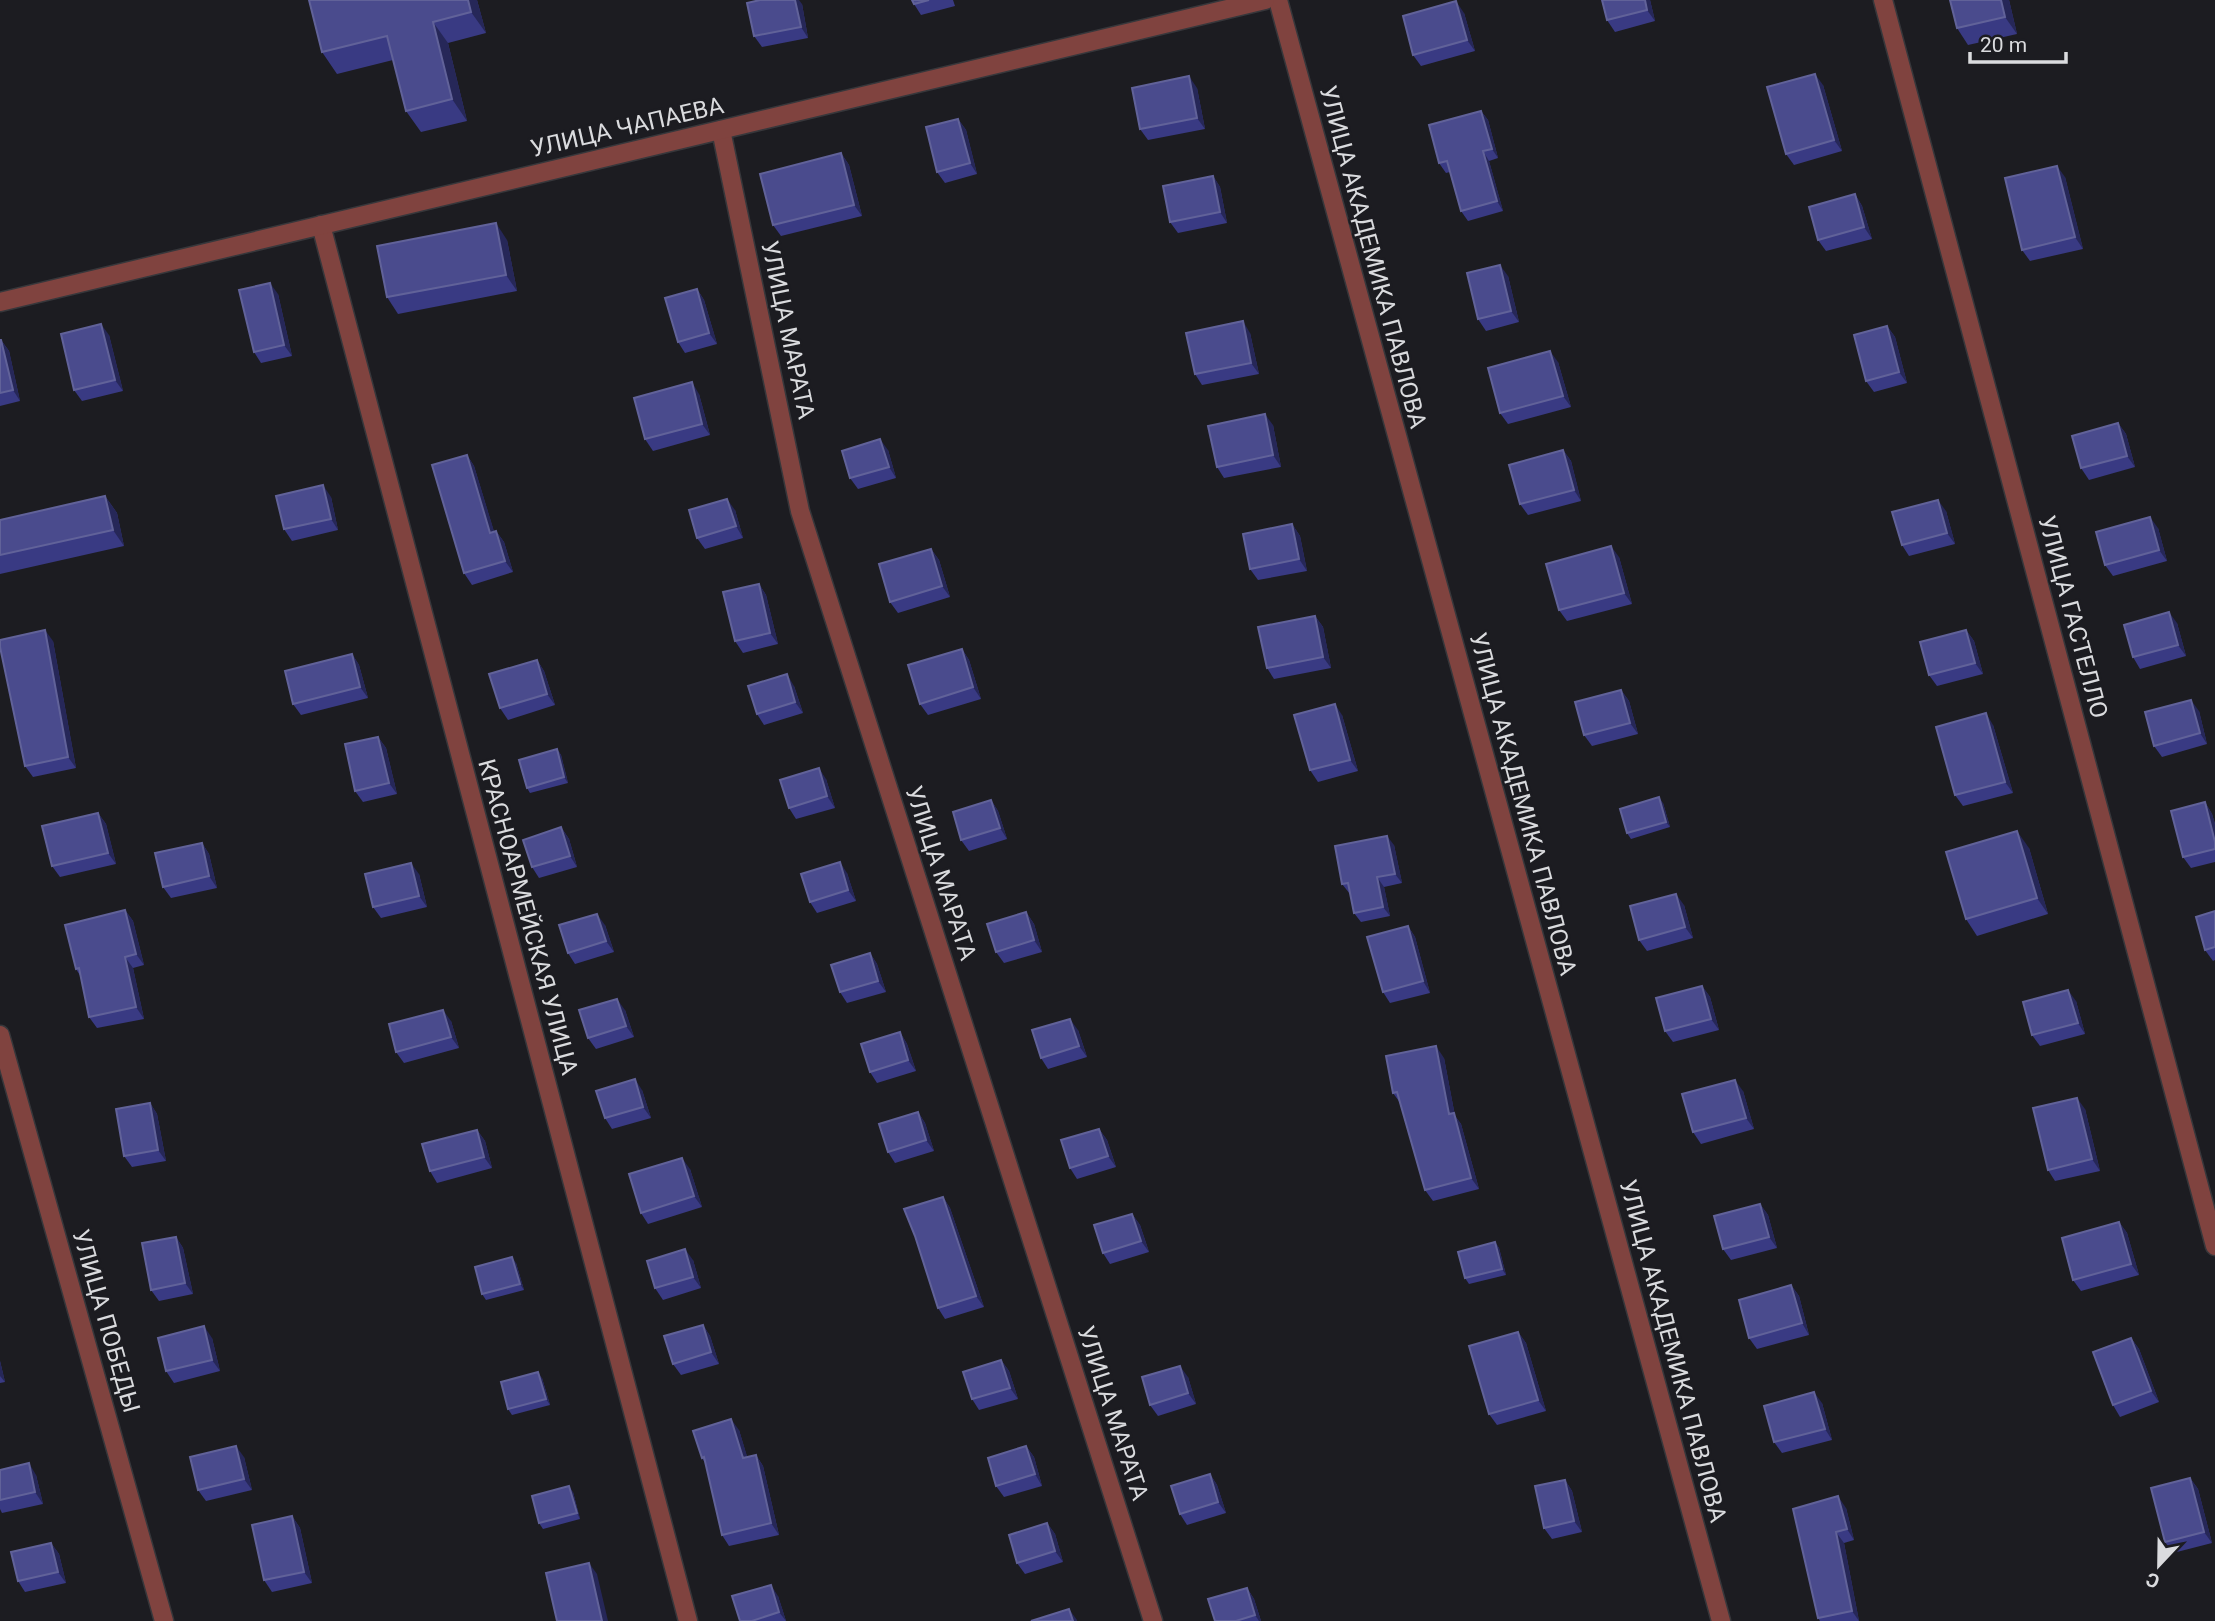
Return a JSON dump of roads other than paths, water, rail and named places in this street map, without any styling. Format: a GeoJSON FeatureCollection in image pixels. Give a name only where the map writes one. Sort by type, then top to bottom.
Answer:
{"type":"FeatureCollection","features":[{"type":"Feature","properties":{"kind":"street","name":"УЛИЦА ЧАПАЕВА"},"geometry":{"type":"LineString","coordinates":[[0,302],[1265,0]]}},
{"type":"Feature","properties":{"kind":"street","name":"УЛИЦА АКАДЕМИКА ПАВЛОВА"},"geometry":{"type":"LineString","coordinates":[[1278,0],[1721,1621]]}},
{"type":"Feature","properties":{"kind":"street","name":"УЛИЦА ГАСТЕЛЛО"},"geometry":{"type":"LineString","coordinates":[[1883,0],[2215,1247]]}},
{"type":"Feature","properties":{"kind":"street","name":"УЛИЦА МАРАТА"},"geometry":{"type":"LineString","coordinates":[[721,130],[800,510],[1153,1621]]}},
{"type":"Feature","properties":{"kind":"street","name":"КРАСНОАРМЕЙСКАЯ УЛИЦА"},"geometry":{"type":"LineString","coordinates":[[321,225],[688,1621]]}},
{"type":"Feature","properties":{"kind":"street","name":"УЛИЦА ПОБЕДЫ"},"geometry":{"type":"LineString","coordinates":[[0,1035],[164,1621]]}}]}
